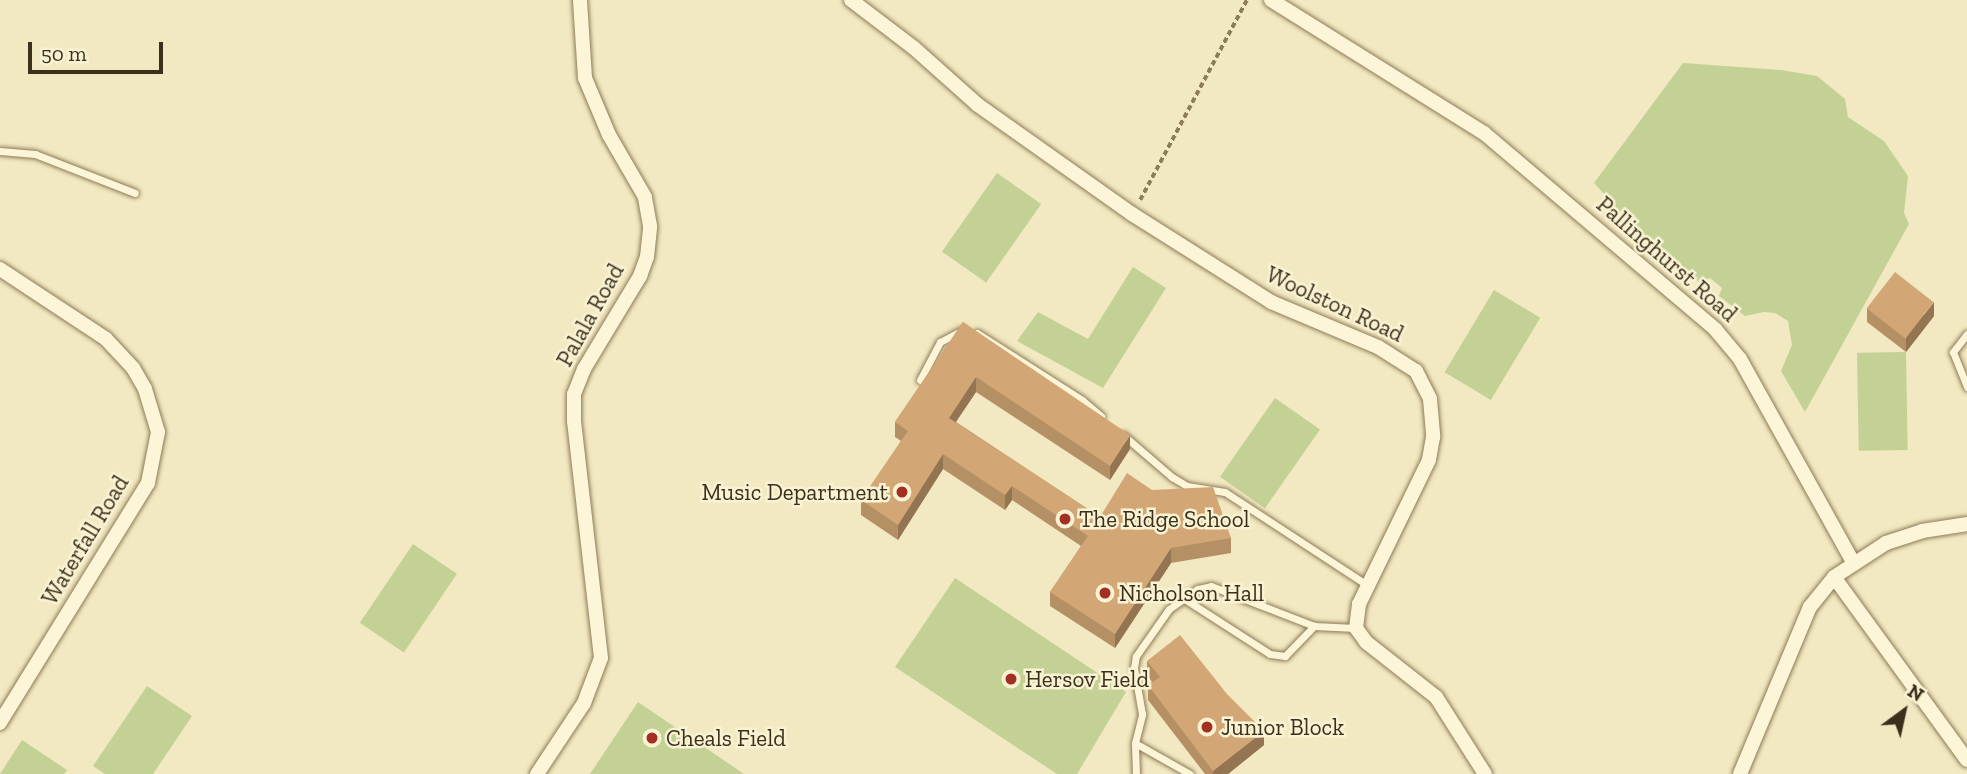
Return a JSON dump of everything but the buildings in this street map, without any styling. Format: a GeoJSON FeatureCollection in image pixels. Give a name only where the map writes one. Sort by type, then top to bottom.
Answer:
{"type":"FeatureCollection","features":[{"type":"Feature","properties":{"kind":"street","name":"Palala Road"},"geometry":{"type":"LineString","coordinates":[[537,774],[584,703],[601,658],[599,619],[574,421],[574,394],[584,369],[640,276],[647,257],[650,226],[645,197],[594,107],[585,78],[580,0]]}},
{"type":"Feature","properties":{"kind":"street","name":"Woolston Road"},"geometry":{"type":"LineString","coordinates":[[850,0],[914,48],[978,105],[1132,214],[1271,302],[1393,354],[1416,371],[1425,384],[1433,420],[1429,460],[1367,585],[1359,604],[1356,628]]}},
{"type":"Feature","properties":{"kind":"street","name":"Pallinghurst Road"},"geometry":{"type":"LineString","coordinates":[[1271,0],[1485,133],[1716,329],[1740,359],[1853,562]]}},
{"type":"Feature","properties":{"kind":"street","name":"Waterfall Road"},"geometry":{"type":"LineString","coordinates":[[0,269],[106,339],[133,368],[145,389],[158,432],[148,483],[0,723]]}},
{"type":"Feature","properties":{"kind":"street"},"geometry":{"type":"LineString","coordinates":[[1740,774],[1810,607],[1834,577],[1853,562],[1904,537],[1967,524]]}},
{"type":"Feature","properties":{"kind":"street"},"geometry":{"type":"LineString","coordinates":[[1834,577],[1967,760]]}},
{"type":"Feature","properties":{"kind":"street"},"geometry":{"type":"LineString","coordinates":[[1356,628],[1366,642],[1436,697],[1485,774]]}},
{"type":"Feature","properties":{"kind":"lane"},"geometry":{"type":"LineString","coordinates":[[0,151],[35,154],[135,193]]}},
{"type":"Feature","properties":{"kind":"lane"},"geometry":{"type":"LineString","coordinates":[[920,380],[940,342],[958,331],[972,330],[1082,400],[1172,477],[1187,486],[1225,492],[1367,585]]}},
{"type":"Feature","properties":{"kind":"lane"},"geometry":{"type":"LineString","coordinates":[[1967,334],[1953,352],[1967,387]]}},
{"type":"Feature","properties":{"kind":"lane"},"geometry":{"type":"LineString","coordinates":[[1136,774],[1135,743],[1142,714],[1134,668],[1136,656],[1169,609],[1184,598],[1198,589],[1211,586],[1314,626],[1356,628]]}},
{"type":"Feature","properties":{"kind":"lane"},"geometry":{"type":"LineString","coordinates":[[1184,598],[1270,654],[1285,656],[1314,626]]}},
{"type":"Feature","properties":{"kind":"lane"},"geometry":{"type":"LineString","coordinates":[[1135,743],[1179,770],[1191,774]]}},
{"type":"Feature","properties":{"kind":"path"},"geometry":{"type":"LineString","coordinates":[[1132,214],[1247,0]]}},
{"type":"Feature","properties":{"kind":"green space"},"geometry":{"type":"Polygon","coordinates":[[[1683,63],[1781,70],[1817,76],[1845,99],[1848,117],[1884,141],[1908,176],[1904,213],[1909,224],[1805,412],[1781,371],[1792,345],[1788,321],[1775,313],[1745,316],[1719,296],[1722,288],[1710,278],[1699,282],[1625,217],[1594,183],[1683,63]]]}},
{"type":"Feature","properties":{"kind":"green space"},"geometry":{"type":"Polygon","coordinates":[[[997,173],[1041,204],[986,283],[942,252],[997,173]]]}},
{"type":"Feature","properties":{"kind":"green space"},"geometry":{"type":"Polygon","coordinates":[[[1133,267],[1166,288],[1103,388],[1017,341],[1038,312],[1088,339],[1133,267]]]}},
{"type":"Feature","properties":{"kind":"green space"},"geometry":{"type":"Polygon","coordinates":[[[1494,290],[1540,318],[1491,400],[1445,372],[1494,290]]]}},
{"type":"Feature","properties":{"kind":"green space"},"geometry":{"type":"Polygon","coordinates":[[[1906,352],[1908,450],[1859,451],[1857,353],[1906,352]]]}},
{"type":"Feature","properties":{"kind":"green space"},"geometry":{"type":"Polygon","coordinates":[[[1275,398],[1320,430],[1265,508],[1220,477],[1275,398]]]}},
{"type":"Feature","properties":{"kind":"green space"},"geometry":{"type":"Polygon","coordinates":[[[413,544],[457,574],[404,652],[360,623],[413,544]]]}},
{"type":"Feature","properties":{"kind":"green space","name":"Hersov Field"},"geometry":{"type":"Polygon","coordinates":[[[955,578],[1126,692],[1077,774],[1057,774],[895,667],[955,578]]]}},
{"type":"Feature","properties":{"kind":"green space"},"geometry":{"type":"Polygon","coordinates":[[[147,686],[192,716],[153,774],[105,774],[93,766],[147,686]]]}},
{"type":"Feature","properties":{"kind":"green space","name":"Cheals Field"},"geometry":{"type":"Polygon","coordinates":[[[638,702],[744,774],[590,774],[638,702]]]}},
{"type":"Feature","properties":{"kind":"green space"},"geometry":{"type":"Polygon","coordinates":[[[22,740],[67,770],[64,774],[0,774],[22,740]]]}},
{"type":"Feature","properties":{"kind":"place","name":"Music Department"},"geometry":{"type":"Point","coordinates":[902,492]}},
{"type":"Feature","properties":{"kind":"place","name":"The Ridge School"},"geometry":{"type":"Point","coordinates":[1065,519]}},
{"type":"Feature","properties":{"kind":"place","name":"Nicholson Hall"},"geometry":{"type":"Point","coordinates":[1105,593]}},
{"type":"Feature","properties":{"kind":"place","name":"Hersov Field"},"geometry":{"type":"Point","coordinates":[1011,679]}},
{"type":"Feature","properties":{"kind":"place","name":"Junior Block"},"geometry":{"type":"Point","coordinates":[1207,727]}},
{"type":"Feature","properties":{"kind":"place","name":"Cheals Field"},"geometry":{"type":"Point","coordinates":[652,738]}}]}
